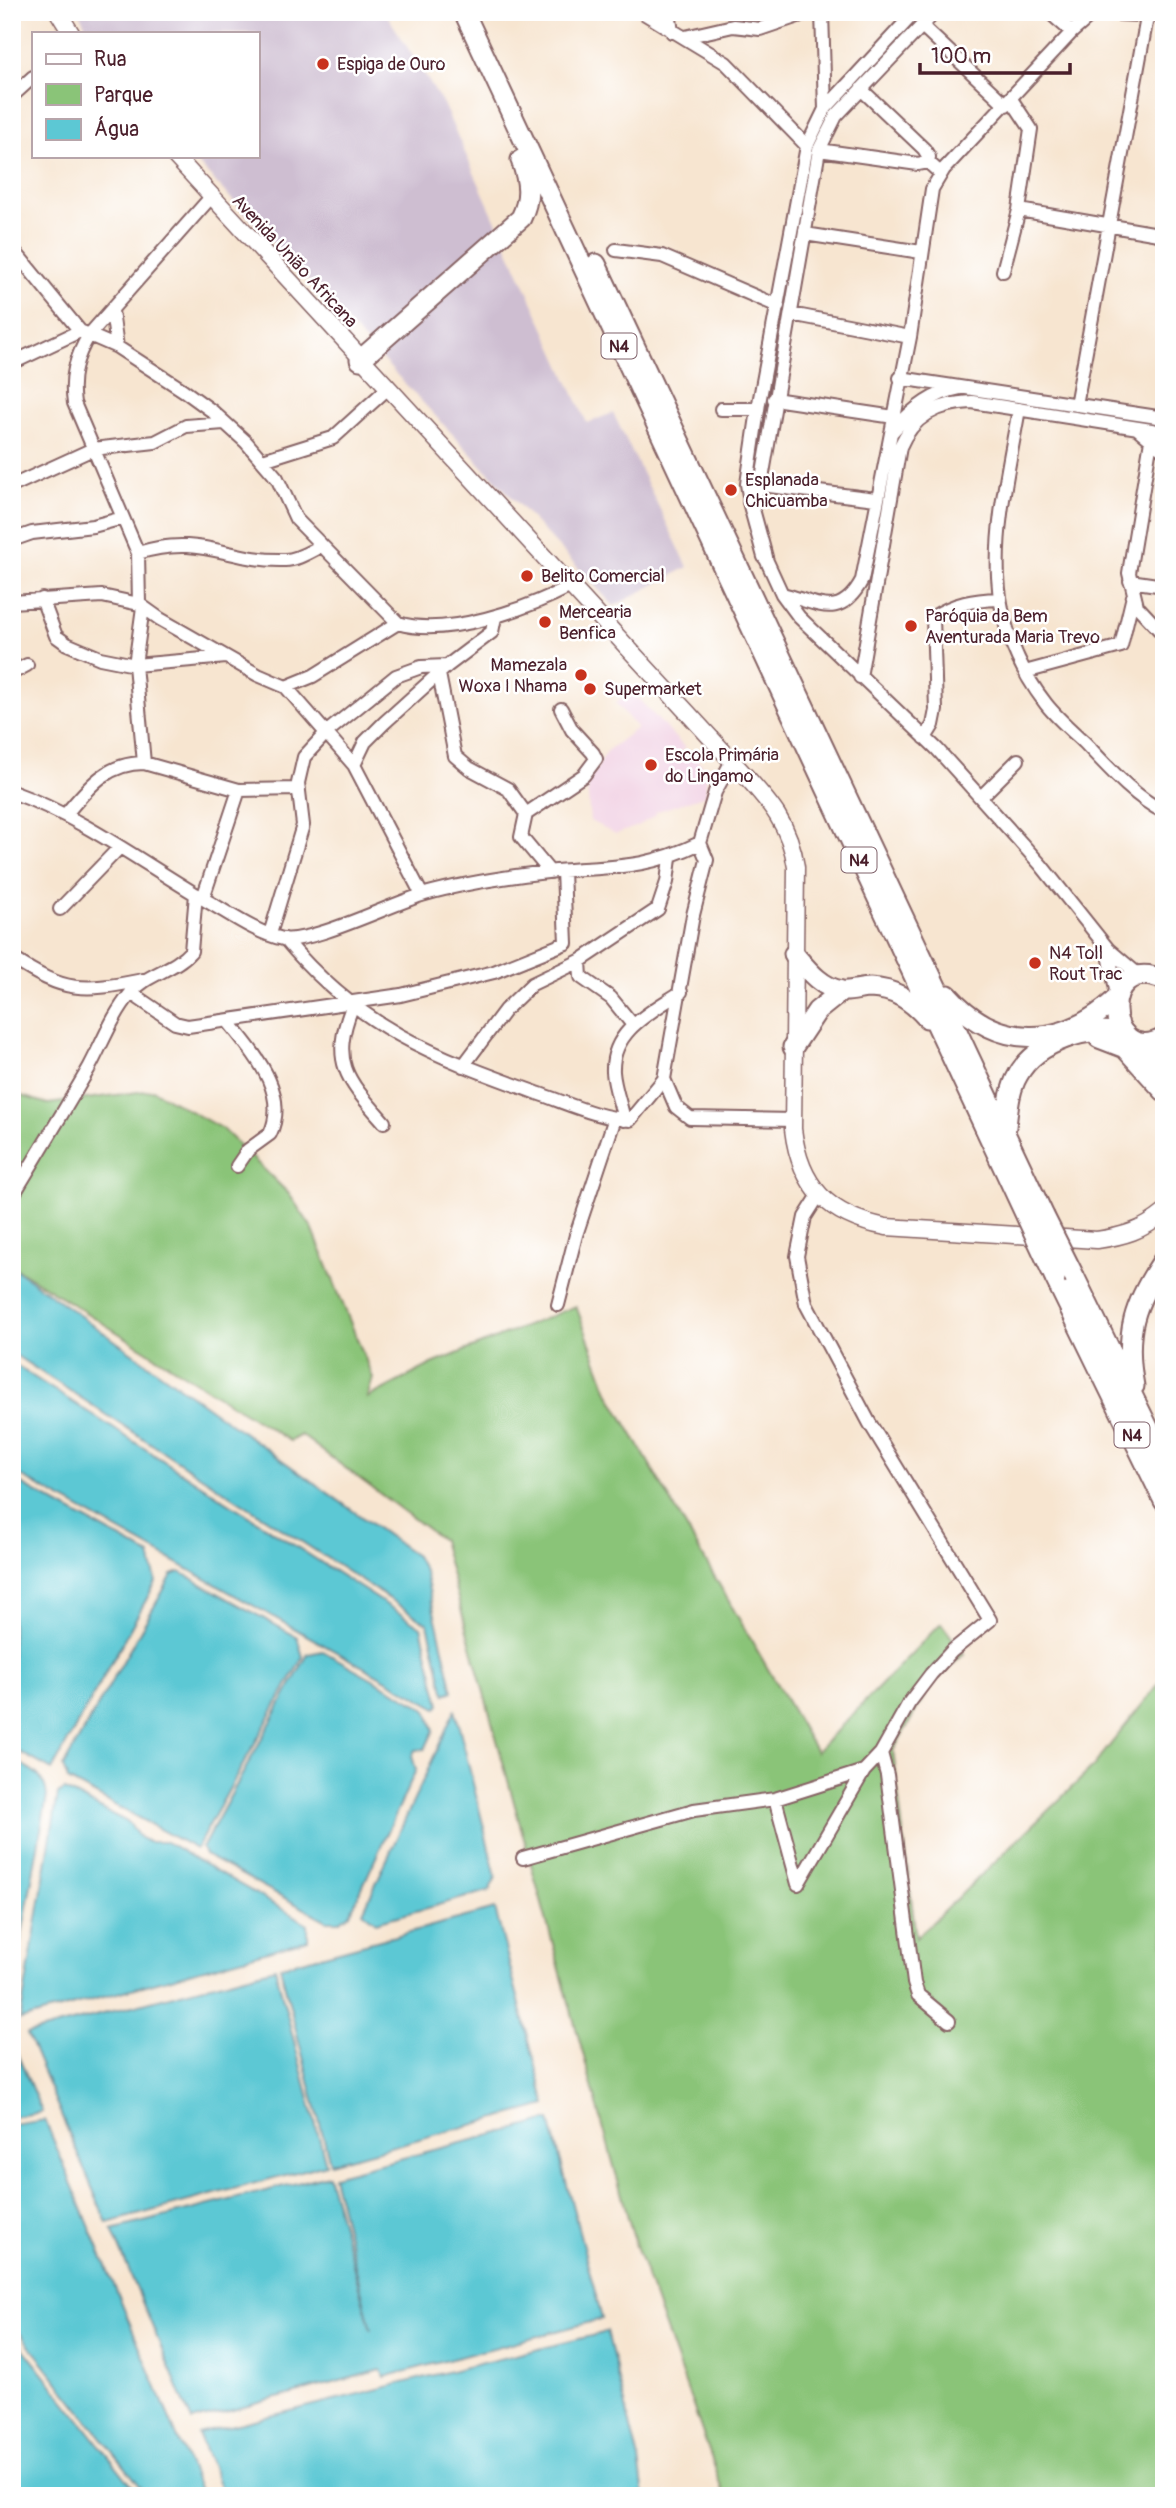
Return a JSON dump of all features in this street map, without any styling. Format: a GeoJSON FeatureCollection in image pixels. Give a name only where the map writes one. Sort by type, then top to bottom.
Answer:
{"type":"FeatureCollection","features":[{"type":"Feature","properties":{"kind":"main road"},"geometry":{"type":"LineString","coordinates":[[58,12],[70,32]]}},
{"type":"Feature","properties":{"kind":"main road"},"geometry":{"type":"LineString","coordinates":[[360,360],[514,227],[528,202],[527,176],[464,12]]}},
{"type":"Feature","properties":{"kind":"main road","name":"N4"},"geometry":{"type":"LineString","coordinates":[[464,12],[943,1041],[1036,1217],[1075,1278],[1164,1460]]}},
{"type":"Feature","properties":{"kind":"main road","name":"N4"},"geometry":{"type":"LineString","coordinates":[[478,12],[936,981],[1005,1133],[1055,1278],[1164,1501]]}},
{"type":"Feature","properties":{"kind":"main road","name":"Avenida União Africana"},"geometry":{"type":"LineString","coordinates":[[177,158],[774,808],[789,833],[796,867],[793,1120],[800,1165],[808,1183],[819,1195]]}},
{"type":"Feature","properties":{"kind":"main road"},"geometry":{"type":"LineString","coordinates":[[794,954],[818,980],[842,991],[869,988],[896,992],[916,1006],[943,1041]]}},
{"type":"Feature","properties":{"kind":"main road"},"geometry":{"type":"LineString","coordinates":[[936,981],[963,1012],[976,1021],[1001,1033],[1019,1036],[1058,1033],[1101,1013],[1130,981],[1156,977]]}},
{"type":"Feature","properties":{"kind":"main road"},"geometry":{"type":"LineString","coordinates":[[793,1047],[817,1011],[842,991]]}},
{"type":"Feature","properties":{"kind":"main road"},"geometry":{"type":"LineString","coordinates":[[1116,997],[1115,1018],[1153,1062],[1164,1083]]}},
{"type":"Feature","properties":{"kind":"main road"},"geometry":{"type":"LineString","coordinates":[[1005,1133],[1013,1086],[1019,1072],[1052,1043],[1104,1031],[1150,1043],[1164,1038]]}},
{"type":"Feature","properties":{"kind":"main road"},"geometry":{"type":"LineString","coordinates":[[1068,1038],[1097,1037],[1125,1048],[1164,1091]]}},
{"type":"Feature","properties":{"kind":"main road"},"geometry":{"type":"LineString","coordinates":[[819,1195],[839,1211],[855,1219],[886,1227],[1097,1240],[1128,1236],[1164,1213]]}},
{"type":"Feature","properties":{"kind":"main road"},"geometry":{"type":"LineString","coordinates":[[1139,1408],[1130,1365],[1130,1338],[1135,1308],[1164,1259]]}},
{"type":"Feature","properties":{"kind":"street"},"geometry":{"type":"LineString","coordinates":[[642,12],[726,63],[813,148],[918,164],[928,162]]}},
{"type":"Feature","properties":{"kind":"street"},"geometry":{"type":"LineString","coordinates":[[669,12],[672,32]]}},
{"type":"Feature","properties":{"kind":"street"},"geometry":{"type":"LineString","coordinates":[[685,37],[733,26],[760,29],[810,12]]}},
{"type":"Feature","properties":{"kind":"street"},"geometry":{"type":"LineString","coordinates":[[822,12],[825,109],[813,148],[778,306],[747,484],[765,557],[782,594],[799,617],[925,738],[981,797],[1041,865],[1108,949],[1156,977]]}},
{"type":"Feature","properties":{"kind":"street"},"geometry":{"type":"LineString","coordinates":[[898,12],[900,27]]}},
{"type":"Feature","properties":{"kind":"street"},"geometry":{"type":"LineString","coordinates":[[825,109],[915,12]]}},
{"type":"Feature","properties":{"kind":"street"},"geometry":{"type":"LineString","coordinates":[[750,502],[761,485],[805,234],[813,148],[836,116],[935,12]]}},
{"type":"Feature","properties":{"kind":"street"},"geometry":{"type":"LineString","coordinates":[[1049,12],[1072,32]]}},
{"type":"Feature","properties":{"kind":"street"},"geometry":{"type":"LineString","coordinates":[[782,594],[834,606],[847,603],[862,580],[910,337],[932,189],[940,173],[1072,32],[1095,12],[1164,16]]}},
{"type":"Feature","properties":{"kind":"street"},"geometry":{"type":"LineString","coordinates":[[1076,405],[1148,14]]}},
{"type":"Feature","properties":{"kind":"street"},"geometry":{"type":"LineString","coordinates":[[922,26],[1009,102],[1031,129],[1019,210],[1003,271]]}},
{"type":"Feature","properties":{"kind":"street"},"geometry":{"type":"LineString","coordinates":[[12,96],[32,78]]}},
{"type":"Feature","properties":{"kind":"street"},"geometry":{"type":"LineString","coordinates":[[861,89],[924,149],[929,157],[928,162]]}},
{"type":"Feature","properties":{"kind":"street"},"geometry":{"type":"LineString","coordinates":[[928,162],[940,173]]}},
{"type":"Feature","properties":{"kind":"street"},"geometry":{"type":"LineString","coordinates":[[12,363],[85,333],[111,311],[211,197]]}},
{"type":"Feature","properties":{"kind":"street"},"geometry":{"type":"LineString","coordinates":[[1019,210],[1164,236]]}},
{"type":"Feature","properties":{"kind":"street"},"geometry":{"type":"LineString","coordinates":[[805,234],[921,252]]}},
{"type":"Feature","properties":{"kind":"street"},"geometry":{"type":"LineString","coordinates":[[12,248],[85,333],[117,347],[183,390],[224,423],[262,460],[284,489],[296,519],[398,623],[415,628],[495,617],[546,599],[571,586]]}},
{"type":"Feature","properties":{"kind":"street"},"geometry":{"type":"LineString","coordinates":[[617,250],[662,256],[778,306]]}},
{"type":"Feature","properties":{"kind":"street"},"geometry":{"type":"LineString","coordinates":[[111,311],[117,347]]}},
{"type":"Feature","properties":{"kind":"street"},"geometry":{"type":"LineString","coordinates":[[791,314],[910,337]]}},
{"type":"Feature","properties":{"kind":"street"},"geometry":{"type":"LineString","coordinates":[[85,333],[71,384],[74,403],[138,553],[141,605],[135,665],[144,763]]}},
{"type":"Feature","properties":{"kind":"street"},"geometry":{"type":"LineString","coordinates":[[900,378],[968,386],[1164,418]]}},
{"type":"Feature","properties":{"kind":"street"},"geometry":{"type":"LineString","coordinates":[[892,433],[907,414],[925,402],[948,390],[968,386]]}},
{"type":"Feature","properties":{"kind":"street"},"geometry":{"type":"LineString","coordinates":[[262,460],[333,438],[388,388]]}},
{"type":"Feature","properties":{"kind":"street"},"geometry":{"type":"LineString","coordinates":[[774,399],[894,417]]}},
{"type":"Feature","properties":{"kind":"street"},"geometry":{"type":"LineString","coordinates":[[860,677],[889,500],[904,436],[924,414],[953,402],[1019,409],[1164,432]]}},
{"type":"Feature","properties":{"kind":"street"},"geometry":{"type":"LineString","coordinates":[[722,409],[758,409]]}},
{"type":"Feature","properties":{"kind":"street"},"geometry":{"type":"LineString","coordinates":[[1019,409],[997,556],[999,598],[1010,644],[1056,715],[1125,783],[1164,812]]}},
{"type":"Feature","properties":{"kind":"street"},"geometry":{"type":"LineString","coordinates":[[12,486],[93,449],[155,442],[186,426],[224,423]]}},
{"type":"Feature","properties":{"kind":"street"},"geometry":{"type":"LineString","coordinates":[[1138,429],[1164,450]]}},
{"type":"Feature","properties":{"kind":"street"},"geometry":{"type":"LineString","coordinates":[[1151,440],[1130,581],[1133,596],[1144,616],[1164,635]]}},
{"type":"Feature","properties":{"kind":"street"},"geometry":{"type":"LineString","coordinates":[[761,485],[876,499]]}},
{"type":"Feature","properties":{"kind":"street"},"geometry":{"type":"LineString","coordinates":[[12,540],[32,533],[93,526],[123,518]]}},
{"type":"Feature","properties":{"kind":"street"},"geometry":{"type":"LineString","coordinates":[[138,553],[178,544],[283,560],[321,546]]}},
{"type":"Feature","properties":{"kind":"street"},"geometry":{"type":"LineString","coordinates":[[1130,581],[1164,586]]}},
{"type":"Feature","properties":{"kind":"street"},"geometry":{"type":"LineString","coordinates":[[12,602],[102,596],[141,605],[227,657],[286,687],[354,765],[422,895]]}},
{"type":"Feature","properties":{"kind":"street"},"geometry":{"type":"LineString","coordinates":[[1025,671],[1121,646],[1133,596]]}},
{"type":"Feature","properties":{"kind":"street"},"geometry":{"type":"LineString","coordinates":[[925,738],[933,725],[936,710],[933,617],[950,606],[967,601],[999,598]]}},
{"type":"Feature","properties":{"kind":"street"},"geometry":{"type":"LineString","coordinates":[[41,599],[49,624],[67,644],[100,658],[135,665],[227,657]]}},
{"type":"Feature","properties":{"kind":"street"},"geometry":{"type":"LineString","coordinates":[[354,765],[365,743],[443,670],[492,632],[495,617]]}},
{"type":"Feature","properties":{"kind":"street"},"geometry":{"type":"LineString","coordinates":[[286,687],[313,676],[398,623]]}},
{"type":"Feature","properties":{"kind":"street"},"geometry":{"type":"LineString","coordinates":[[12,673],[27,665]]}},
{"type":"Feature","properties":{"kind":"street"},"geometry":{"type":"LineString","coordinates":[[271,934],[303,825],[299,770],[304,757],[327,732],[396,676],[421,667],[443,670]]}},
{"type":"Feature","properties":{"kind":"street"},"geometry":{"type":"LineString","coordinates":[[443,670],[456,756],[469,768],[508,789],[526,814]]}},
{"type":"Feature","properties":{"kind":"street"},"geometry":{"type":"LineString","coordinates":[[131,993],[181,1025],[228,1021],[350,1005],[401,995],[494,972],[534,953],[564,944],[566,940],[556,871],[521,838],[526,814],[584,775],[596,760],[572,730],[561,709]]}},
{"type":"Feature","properties":{"kind":"street"},"geometry":{"type":"LineString","coordinates":[[981,797],[1018,760]]}},
{"type":"Feature","properties":{"kind":"street"},"geometry":{"type":"LineString","coordinates":[[12,792],[65,815],[200,896],[285,939],[350,1005],[417,1047],[463,1066],[629,1121],[641,1110],[664,1079],[693,915],[707,860],[700,843],[715,792],[732,761]]}},
{"type":"Feature","properties":{"kind":"street"},"geometry":{"type":"LineString","coordinates":[[65,815],[106,772],[119,765],[144,763],[239,790],[299,789]]}},
{"type":"Feature","properties":{"kind":"street"},"geometry":{"type":"LineString","coordinates":[[12,958],[45,980],[84,989],[143,980],[168,971],[191,951],[200,896],[239,790]]}},
{"type":"Feature","properties":{"kind":"street"},"geometry":{"type":"LineString","coordinates":[[285,939],[321,931],[422,895],[473,882],[556,871],[632,866],[670,858],[700,843]]}},
{"type":"Feature","properties":{"kind":"street"},"geometry":{"type":"LineString","coordinates":[[60,909],[119,848]]}},
{"type":"Feature","properties":{"kind":"street"},"geometry":{"type":"LineString","coordinates":[[463,1066],[517,996],[532,984],[580,961],[658,909],[667,882],[670,858]]}},
{"type":"Feature","properties":{"kind":"street"},"geometry":{"type":"LineString","coordinates":[[1108,949],[1116,997]]}},
{"type":"Feature","properties":{"kind":"street"},"geometry":{"type":"LineString","coordinates":[[580,961],[581,976],[611,998],[633,1025]]}},
{"type":"Feature","properties":{"kind":"street"},"geometry":{"type":"LineString","coordinates":[[12,1197],[92,1062],[104,1032],[143,980]]}},
{"type":"Feature","properties":{"kind":"street"},"geometry":{"type":"LineString","coordinates":[[558,1305],[576,1235],[620,1119],[613,1071],[621,1040],[633,1025],[681,992]]}},
{"type":"Feature","properties":{"kind":"street"},"geometry":{"type":"LineString","coordinates":[[350,1005],[342,1031],[340,1051],[345,1071],[353,1088],[384,1122]]}},
{"type":"Feature","properties":{"kind":"street"},"geometry":{"type":"LineString","coordinates":[[228,1021],[265,1068],[271,1084],[275,1116],[270,1134],[248,1150],[237,1166]]}},
{"type":"Feature","properties":{"kind":"street"},"geometry":{"type":"LineString","coordinates":[[664,1079],[676,1107],[690,1118],[793,1120]]}},
{"type":"Feature","properties":{"kind":"street"},"geometry":{"type":"LineString","coordinates":[[775,1800],[798,1884],[864,1771],[881,1753],[909,1703],[952,1651],[990,1620],[869,1422],[806,1304],[797,1256],[805,1217],[819,1195]]}},
{"type":"Feature","properties":{"kind":"street"},"geometry":{"type":"LineString","coordinates":[[881,1753],[887,1774],[914,1983],[918,1996],[949,2021]]}},
{"type":"Feature","properties":{"kind":"street"},"geometry":{"type":"LineString","coordinates":[[523,1858],[694,1810],[775,1800],[864,1771]]}},
{"type":"Feature","properties":{"kind":"shaded area"},"geometry":{"type":"Polygon","coordinates":[[[79,12],[385,12],[443,104],[587,423],[613,413],[688,567],[614,606],[193,158],[259,158],[259,32],[89,32],[79,12]]]}},
{"type":"Feature","properties":{"kind":"shaded area","name":"Escola Primária do Lingamo"},"geometry":{"type":"Polygon","coordinates":[[[630,690],[685,748],[680,752],[686,757],[691,753],[706,769],[706,795],[655,812],[656,815],[638,826],[616,834],[590,821],[587,784],[608,750],[637,728],[616,703],[630,690]]]}},
{"type":"Feature","properties":{"kind":"green space"},"geometry":{"type":"Polygon","coordinates":[[[153,1090],[224,1130],[289,1194],[312,1228],[373,1378],[367,1398],[432,1364],[576,1306],[609,1394],[816,1752],[941,1623],[964,1654],[931,1684],[893,1751],[916,1938],[1091,1769],[1164,1677],[1164,2496],[725,2496],[635,2243],[442,1540],[301,1435],[290,1441],[12,1266],[12,1093],[48,1104],[153,1090]]]}},
{"type":"Feature","properties":{"kind":"water"},"geometry":{"type":"Polygon","coordinates":[[[12,1267],[416,1556],[425,1573],[453,1691],[445,1694],[428,1624],[12,1353],[12,1267]]]}},
{"type":"Feature","properties":{"kind":"water"},"geometry":{"type":"Polygon","coordinates":[[[12,1363],[421,1627],[440,1705],[437,1708],[12,1471],[12,1363]]]}},
{"type":"Feature","properties":{"kind":"water"},"geometry":{"type":"Polygon","coordinates":[[[12,1479],[150,1555],[156,1582],[52,1770],[12,1748],[12,1479]]]}},
{"type":"Feature","properties":{"kind":"water"},"geometry":{"type":"Polygon","coordinates":[[[180,1572],[297,1637],[303,1657],[196,1849],[68,1780],[63,1767],[172,1575],[180,1572]]]}},
{"type":"Feature","properties":{"kind":"water"},"geometry":{"type":"Polygon","coordinates":[[[323,1651],[426,1709],[434,1730],[425,1749],[415,1750],[412,1756],[416,1770],[350,1914],[340,1921],[327,1921],[205,1855],[202,1848],[308,1654],[323,1651]]]}},
{"type":"Feature","properties":{"kind":"water"},"geometry":{"type":"Polygon","coordinates":[[[455,1710],[496,1877],[489,1891],[376,1922],[363,1912],[455,1710]]]}},
{"type":"Feature","properties":{"kind":"water"},"geometry":{"type":"Polygon","coordinates":[[[12,1759],[40,1777],[47,1796],[12,1991],[12,1759]]]}},
{"type":"Feature","properties":{"kind":"water"},"geometry":{"type":"Polygon","coordinates":[[[65,1790],[129,1823],[139,1837],[148,1842],[166,1842],[308,1924],[308,1940],[20,2020],[58,1794],[65,1790]]]}},
{"type":"Feature","properties":{"kind":"water"},"geometry":{"type":"Polygon","coordinates":[[[495,1909],[546,2105],[330,2163],[280,1967],[495,1909]]]}},
{"type":"Feature","properties":{"kind":"water"},"geometry":{"type":"Polygon","coordinates":[[[275,1968],[326,2164],[107,2223],[27,2034],[275,1968]]]}},
{"type":"Feature","properties":{"kind":"water"},"geometry":{"type":"Polygon","coordinates":[[[12,2042],[42,2112],[12,2117],[12,2042]]]}},
{"type":"Feature","properties":{"kind":"water"},"geometry":{"type":"Polygon","coordinates":[[[45,2120],[202,2496],[148,2496],[12,2323],[12,2125],[45,2120]]]}},
{"type":"Feature","properties":{"kind":"water"},"geometry":{"type":"Polygon","coordinates":[[[550,2120],[602,2319],[384,2377],[381,2370],[192,2421],[112,2230],[328,2175],[371,2330],[333,2176],[550,2120]]]}},
{"type":"Feature","properties":{"kind":"water"},"geometry":{"type":"Polygon","coordinates":[[[607,2332],[639,2460],[644,2496],[224,2496],[198,2434],[607,2332]]]}},
{"type":"Feature","properties":{"kind":"water"},"geometry":{"type":"Polygon","coordinates":[[[12,2334],[140,2496],[12,2496],[12,2334]]]}},
{"type":"Feature","properties":{"kind":"place","name":"Espiga de Ouro"},"geometry":{"type":"Point","coordinates":[323,64]}},
{"type":"Feature","properties":{"kind":"place","name":"Esplanada Chicuamba"},"geometry":{"type":"Point","coordinates":[731,490]}},
{"type":"Feature","properties":{"kind":"place","name":"Belito Comercial"},"geometry":{"type":"Point","coordinates":[527,576]}},
{"type":"Feature","properties":{"kind":"place","name":"Mercearia Benfica"},"geometry":{"type":"Point","coordinates":[545,622]}},
{"type":"Feature","properties":{"kind":"place","name":"Paróquia da Bem Aventurada Maria Trevo"},"geometry":{"type":"Point","coordinates":[911,626]}},
{"type":"Feature","properties":{"kind":"place","name":"Mamezala Woxa I Nhama"},"geometry":{"type":"Point","coordinates":[581,675]}},
{"type":"Feature","properties":{"kind":"place","name":"Supermarket"},"geometry":{"type":"Point","coordinates":[590,689]}},
{"type":"Feature","properties":{"kind":"place","name":"Escola Primária do Lingamo"},"geometry":{"type":"Point","coordinates":[651,765]}},
{"type":"Feature","properties":{"kind":"place","name":"N4 Toll Rout Trac"},"geometry":{"type":"Point","coordinates":[1035,963]}}]}
